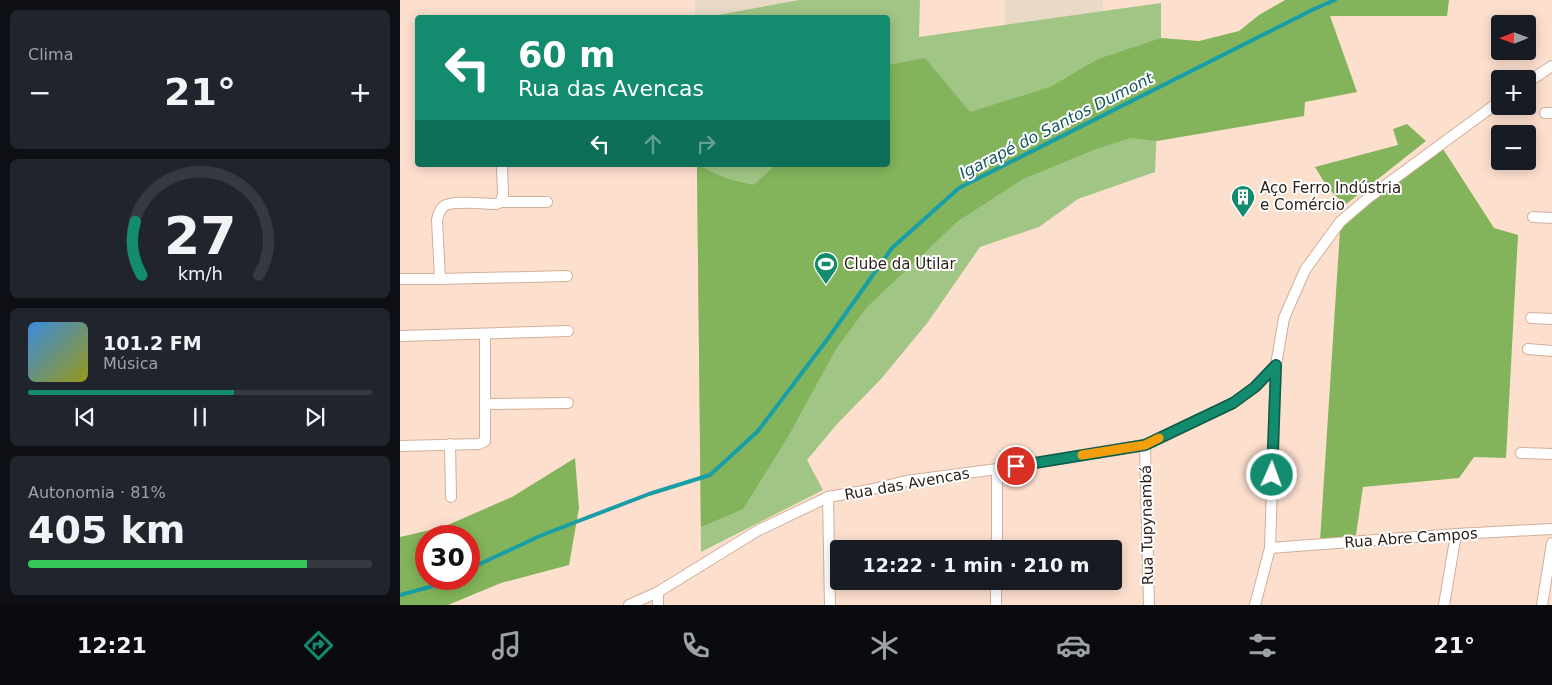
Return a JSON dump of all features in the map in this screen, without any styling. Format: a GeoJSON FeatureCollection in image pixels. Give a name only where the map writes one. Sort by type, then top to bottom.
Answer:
{"type":"FeatureCollection","features":[{"type":"Feature","properties":{"kind":"street"},"geometry":{"type":"LineString","coordinates":[[1536,77],[1552,66]]}},
{"type":"Feature","properties":{"kind":"street"},"geometry":{"type":"LineString","coordinates":[[1256,605],[1270,548],[1276,365],[1284,318],[1305,270],[1340,222],[1368,198],[1491,108]]}},
{"type":"Feature","properties":{"kind":"street"},"geometry":{"type":"LineString","coordinates":[[501,202],[503,194],[502,167]]}},
{"type":"Feature","properties":{"kind":"street"},"geometry":{"type":"LineString","coordinates":[[440,278],[437,220],[439,212],[445,205],[455,203],[547,202]]}},
{"type":"Feature","properties":{"kind":"street"},"geometry":{"type":"LineString","coordinates":[[1534,217],[1552,218]]}},
{"type":"Feature","properties":{"kind":"street"},"geometry":{"type":"LineString","coordinates":[[400,279],[567,276]]}},
{"type":"Feature","properties":{"kind":"street"},"geometry":{"type":"LineString","coordinates":[[1531,318],[1552,320]]}},
{"type":"Feature","properties":{"kind":"street"},"geometry":{"type":"LineString","coordinates":[[400,336],[568,331]]}},
{"type":"Feature","properties":{"kind":"street"},"geometry":{"type":"LineString","coordinates":[[400,446],[479,444],[485,441],[485,334]]}},
{"type":"Feature","properties":{"kind":"street"},"geometry":{"type":"LineString","coordinates":[[1528,349],[1552,351]]}},
{"type":"Feature","properties":{"kind":"street","name":"Rua das Avencas"},"geometry":{"type":"LineString","coordinates":[[630,605],[658,592],[757,531],[828,497],[906,481],[997,469],[1145,445],[1233,403],[1255,387],[1276,365]]}},
{"type":"Feature","properties":{"kind":"street"},"geometry":{"type":"LineString","coordinates":[[486,404],[568,403]]}},
{"type":"Feature","properties":{"kind":"street"},"geometry":{"type":"LineString","coordinates":[[450,444],[451,497]]}},
{"type":"Feature","properties":{"kind":"street","name":"Rua Tupynambá"},"geometry":{"type":"LineString","coordinates":[[1145,445],[1148,605]]}},
{"type":"Feature","properties":{"kind":"street"},"geometry":{"type":"LineString","coordinates":[[1521,453],[1552,454]]}},
{"type":"Feature","properties":{"kind":"street"},"geometry":{"type":"LineString","coordinates":[[997,469],[997,540]]}},
{"type":"Feature","properties":{"kind":"street"},"geometry":{"type":"LineString","coordinates":[[828,497],[830,605]]}},
{"type":"Feature","properties":{"kind":"street","name":"Rua Abre Campos"},"geometry":{"type":"LineString","coordinates":[[1270,548],[1456,534],[1552,530]]}},
{"type":"Feature","properties":{"kind":"street"},"geometry":{"type":"LineString","coordinates":[[1444,605],[1456,534]]}},
{"type":"Feature","properties":{"kind":"street"},"geometry":{"type":"LineString","coordinates":[[1542,605],[1552,543]]}},
{"type":"Feature","properties":{"kind":"street"},"geometry":{"type":"LineString","coordinates":[[996,590],[996,605]]}},
{"type":"Feature","properties":{"kind":"street"},"geometry":{"type":"LineString","coordinates":[[658,592],[658,605]]}},
{"type":"Feature","properties":{"kind":"shaded area"},"geometry":{"type":"Polygon","coordinates":[[[695,0],[799,0],[722,15],[695,15],[695,0]]]}},
{"type":"Feature","properties":{"kind":"shaded area"},"geometry":{"type":"Polygon","coordinates":[[[1005,0],[1103,0],[1103,12],[1005,26],[1005,0]]]}},
{"type":"Feature","properties":{"kind":"green space","name":"Clube da Utilar"},"geometry":{"type":"Polygon","coordinates":[[[799,0],[920,0],[919,37],[1161,3],[1161,38],[1155,172],[1078,199],[1039,227],[980,247],[928,322],[881,379],[838,423],[807,460],[823,490],[701,552],[697,167],[890,167],[890,15],[718,15],[799,0]]]}},
{"type":"Feature","properties":{"kind":"green space","name":"Clube da Utilar"},"geometry":{"type":"Polygon","coordinates":[[[1285,0],[1449,0],[1447,16],[1330,16],[1357,92],[1305,102],[1304,116],[1157,141],[1131,138],[1096,149],[1023,179],[958,221],[867,307],[836,349],[789,435],[743,509],[701,527],[697,167],[701,167],[725,178],[753,185],[774,167],[890,167],[890,65],[925,58],[970,112],[1050,87],[1098,59],[1161,38],[1199,41],[1239,31],[1259,15],[1285,0]]]}},
{"type":"Feature","properties":{"kind":"green space"},"geometry":{"type":"Polygon","coordinates":[[[1407,124],[1426,141],[1345,205],[1328,188],[1315,167],[1398,145],[1393,129],[1407,124]]]}},
{"type":"Feature","properties":{"kind":"green space"},"geometry":{"type":"Polygon","coordinates":[[[1443,149],[1494,228],[1518,235],[1506,458],[1474,457],[1459,478],[1363,487],[1356,535],[1320,541],[1340,230],[1360,206],[1443,149]]]}},
{"type":"Feature","properties":{"kind":"green space"},"geometry":{"type":"Polygon","coordinates":[[[575,458],[579,508],[569,565],[501,583],[448,605],[400,605],[400,537],[415,534],[415,590],[480,590],[480,525],[448,525],[512,497],[575,458]]]}},
{"type":"Feature","properties":{"kind":"waterway","name":"Igarapé do Santos Dumont"},"geometry":{"type":"LineString","coordinates":[[480,564],[542,535],[649,494],[710,475],[758,431],[829,337],[892,248],[959,188],[1335,0]]}},
{"type":"Feature","properties":{"kind":"waterway","name":"Igarapé do Santos Dumont"},"geometry":{"type":"LineString","coordinates":[[400,595],[418,590]]}},
{"type":"Feature","properties":{"kind":"slow traffic"},"geometry":{"type":"LineString","coordinates":[[1082,455],[1145,445],[1159,438]]}},
{"type":"Feature","properties":{"kind":"place","name":"Aço Ferro Indústria e Comércio"},"geometry":{"type":"Point","coordinates":[1243,218]}},
{"type":"Feature","properties":{"kind":"place","name":"Clube da Utilar"},"geometry":{"type":"Point","coordinates":[826,285]}},
{"type":"Feature","properties":{"kind":"route"},"geometry":{"type":"LineString","coordinates":[[1016,466],[1145,445],[1233,403],[1255,387],[1276,365],[1272,475]]}}]}
